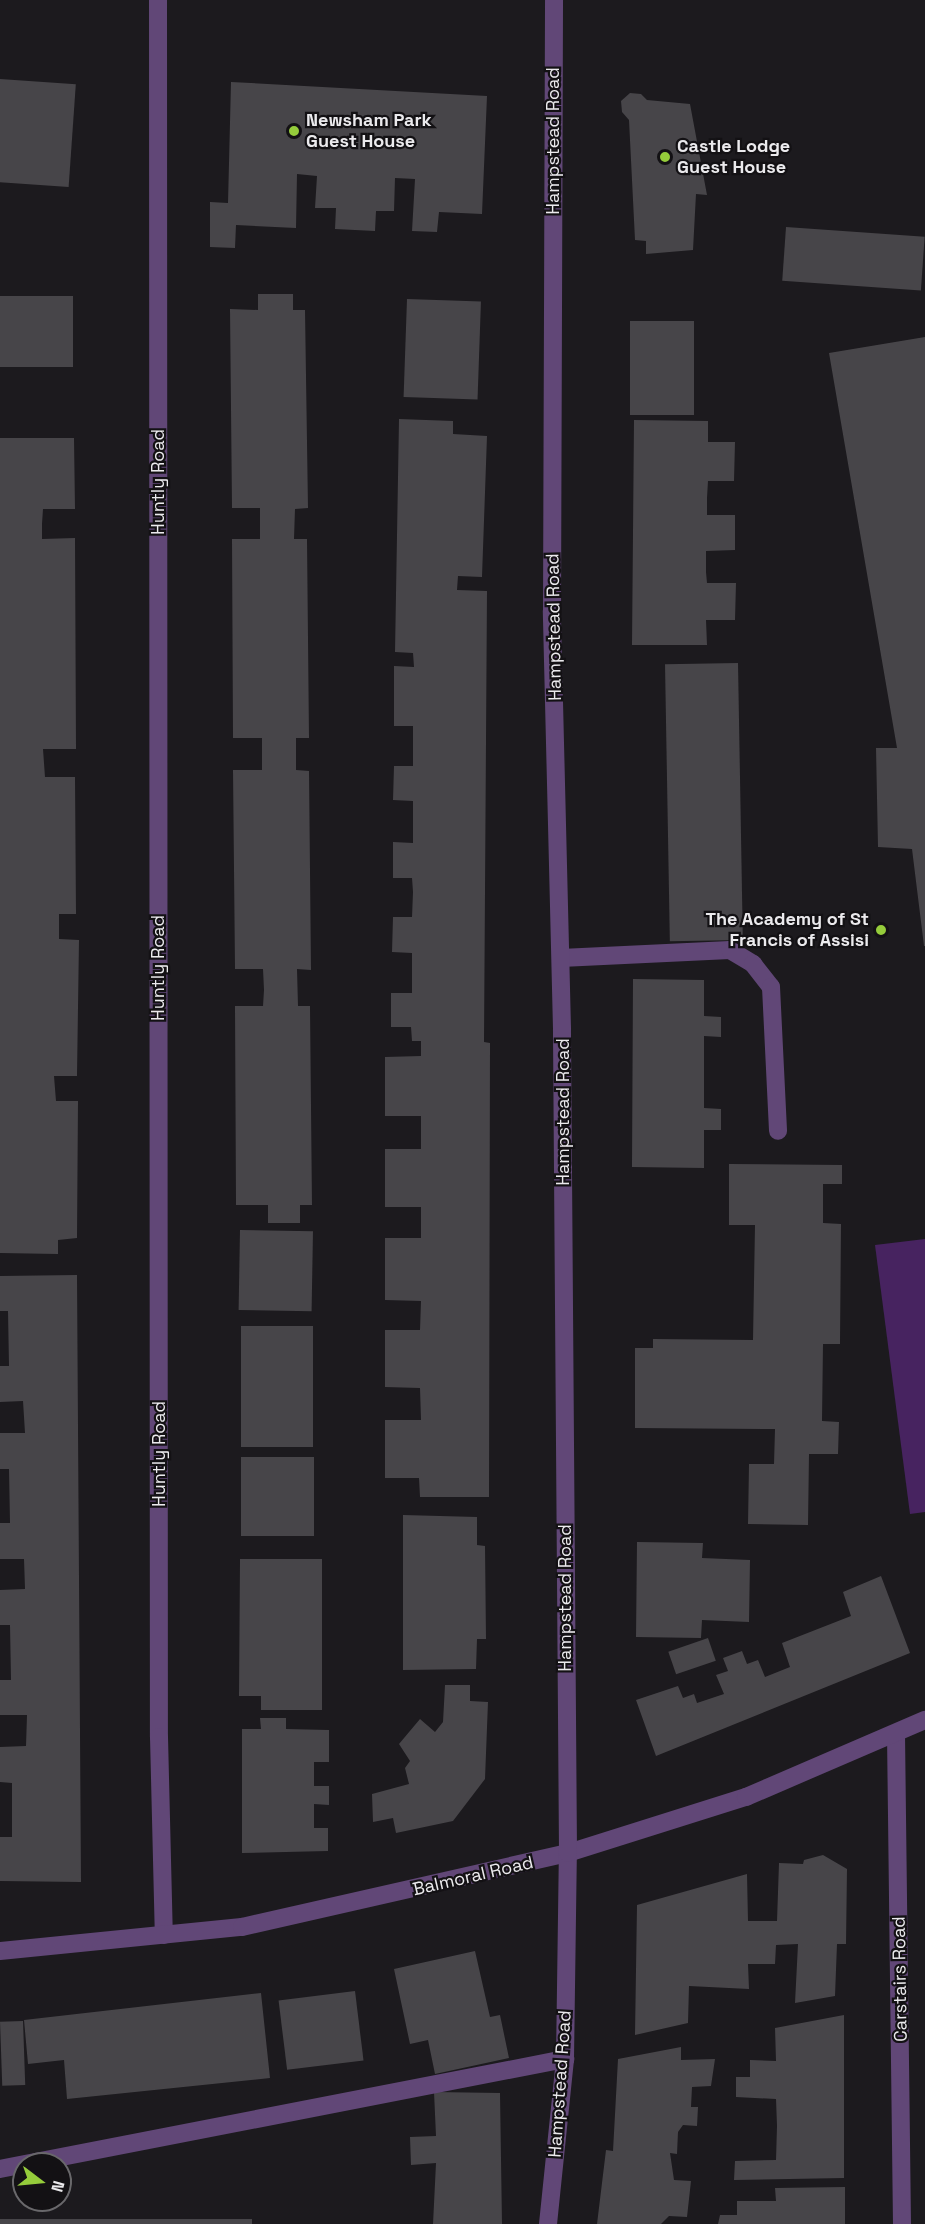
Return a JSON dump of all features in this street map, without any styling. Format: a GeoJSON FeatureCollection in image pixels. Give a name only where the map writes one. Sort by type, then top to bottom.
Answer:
{"type":"FeatureCollection","features":[{"type":"Feature","properties":{"kind":"street","name":"Huntly Road"},"geometry":{"type":"LineString","coordinates":[[158,0],[159,1760],[164,1935]]}},
{"type":"Feature","properties":{"kind":"street","name":"Hampstead Road"},"geometry":{"type":"LineString","coordinates":[[548,2224],[565,2060],[568,1853],[561,958],[552,611],[554,0]]}},
{"type":"Feature","properties":{"kind":"street"},"geometry":{"type":"LineString","coordinates":[[561,958],[730,950],[753,963],[771,987],[778,1131]]}},
{"type":"Feature","properties":{"kind":"street","name":"Balmoral Road"},"geometry":{"type":"LineString","coordinates":[[0,1951],[242,1927],[568,1853],[746,1797],[925,1720]]}},
{"type":"Feature","properties":{"kind":"street","name":"Carstairs Road"},"geometry":{"type":"LineString","coordinates":[[896,1734],[902,2224]]}},
{"type":"Feature","properties":{"kind":"street"},"geometry":{"type":"LineString","coordinates":[[0,2169],[565,2060]]}},
{"type":"Feature","properties":{"kind":"shaded area"},"geometry":{"type":"Polygon","coordinates":[[[925,1239],[925,1512],[910,1514],[875,1245],[925,1239]]]}},
{"type":"Feature","properties":{"kind":"building"},"geometry":{"type":"Polygon","coordinates":[[[0,79],[76,84],[69,187],[0,182],[0,79]]]}},
{"type":"Feature","properties":{"kind":"building"},"geometry":{"type":"Polygon","coordinates":[[[231,82],[487,96],[482,214],[439,212],[437,232],[412,231],[415,179],[395,178],[394,211],[376,211],[375,231],[335,229],[336,208],[315,208],[317,176],[297,174],[296,228],[236,225],[235,248],[210,247],[210,202],[228,203],[231,82]]]}},
{"type":"Feature","properties":{"kind":"building","name":"Castle Lodge Guest House"},"geometry":{"type":"Polygon","coordinates":[[[630,93],[641,94],[647,100],[690,104],[707,195],[696,194],[693,250],[646,254],[646,241],[635,240],[629,120],[622,112],[621,101],[630,93]]]}},
{"type":"Feature","properties":{"kind":"building"},"geometry":{"type":"Polygon","coordinates":[[[786,227],[925,237],[921,291],[782,281],[786,227]]]}},
{"type":"Feature","properties":{"kind":"building"},"geometry":{"type":"Polygon","coordinates":[[[258,294],[293,294],[293,310],[305,310],[308,508],[295,509],[294,539],[307,539],[309,738],[296,738],[296,770],[309,771],[311,970],[297,969],[298,1006],[310,1006],[312,1205],[300,1205],[300,1223],[268,1223],[268,1205],[236,1205],[235,1006],[263,1006],[264,990],[263,969],[235,969],[233,770],[262,770],[262,738],[233,738],[232,539],[260,539],[260,508],[232,508],[230,309],[258,310],[258,294]]]}},
{"type":"Feature","properties":{"kind":"building"},"geometry":{"type":"Polygon","coordinates":[[[0,296],[73,296],[73,367],[0,367],[0,296]]]}},
{"type":"Feature","properties":{"kind":"building"},"geometry":{"type":"Polygon","coordinates":[[[407,299],[481,302],[478,400],[404,397],[407,299]]]}},
{"type":"Feature","properties":{"kind":"building"},"geometry":{"type":"Polygon","coordinates":[[[630,321],[694,321],[694,415],[630,415],[630,321]]]}},
{"type":"Feature","properties":{"kind":"building"},"geometry":{"type":"Polygon","coordinates":[[[925,337],[924,946],[912,849],[878,847],[876,748],[897,748],[829,353],[925,337]]]}},
{"type":"Feature","properties":{"kind":"building"},"geometry":{"type":"Polygon","coordinates":[[[399,419],[453,421],[453,434],[487,436],[482,577],[458,576],[457,590],[487,591],[484,1042],[490,1043],[489,1497],[420,1497],[419,1478],[385,1478],[385,1420],[421,1420],[420,1388],[385,1387],[385,1330],[420,1330],[421,1301],[385,1300],[385,1238],[421,1238],[421,1207],[385,1207],[385,1149],[421,1149],[421,1116],[385,1116],[385,1057],[421,1056],[421,1041],[412,1041],[411,1027],[391,1027],[391,993],[412,993],[412,953],[392,952],[393,917],[412,917],[413,892],[412,878],[393,878],[393,842],[413,843],[413,801],[393,800],[394,766],[413,766],[413,726],[394,726],[394,666],[414,667],[413,653],[395,652],[399,419]]]}},
{"type":"Feature","properties":{"kind":"building"},"geometry":{"type":"Polygon","coordinates":[[[634,420],[708,421],[708,442],[735,442],[734,481],[708,481],[707,515],[735,515],[735,550],[706,551],[706,572],[707,583],[736,583],[735,620],[706,620],[707,645],[632,645],[634,420]]]}},
{"type":"Feature","properties":{"kind":"building"},"geometry":{"type":"Polygon","coordinates":[[[0,438],[74,438],[75,509],[43,509],[42,524],[42,539],[75,538],[76,749],[43,749],[45,777],[75,777],[76,914],[59,914],[59,939],[79,940],[77,1076],[54,1076],[56,1101],[78,1101],[77,1238],[58,1240],[58,1254],[0,1253],[0,438]]]}},
{"type":"Feature","properties":{"kind":"building"},"geometry":{"type":"Polygon","coordinates":[[[738,663],[743,940],[670,941],[665,664],[738,663]]]}},
{"type":"Feature","properties":{"kind":"building"},"geometry":{"type":"Polygon","coordinates":[[[633,979],[704,980],[704,1016],[721,1017],[721,1037],[704,1036],[704,1108],[721,1109],[721,1130],[704,1130],[704,1168],[632,1167],[633,979]]]}},
{"type":"Feature","properties":{"kind":"building"},"geometry":{"type":"Polygon","coordinates":[[[729,1164],[842,1165],[842,1184],[823,1184],[823,1223],[841,1224],[840,1344],[823,1344],[822,1421],[839,1422],[838,1454],[809,1454],[808,1525],[748,1524],[749,1464],[774,1464],[775,1429],[635,1428],[635,1348],[653,1348],[653,1339],[753,1340],[755,1225],[729,1225],[729,1164]]]}},
{"type":"Feature","properties":{"kind":"building"},"geometry":{"type":"Polygon","coordinates":[[[240,1230],[313,1231],[312,1311],[239,1310],[240,1230]]]}},
{"type":"Feature","properties":{"kind":"building"},"geometry":{"type":"Polygon","coordinates":[[[77,1275],[81,1882],[0,1881],[0,1837],[12,1837],[12,1783],[0,1782],[0,1747],[26,1746],[27,1715],[0,1715],[0,1680],[11,1680],[10,1625],[0,1625],[0,1590],[25,1589],[24,1559],[0,1559],[0,1523],[10,1523],[9,1469],[0,1469],[0,1433],[25,1433],[23,1401],[0,1402],[0,1366],[9,1366],[8,1311],[0,1311],[0,1276],[77,1275]]]}},
{"type":"Feature","properties":{"kind":"building"},"geometry":{"type":"Polygon","coordinates":[[[241,1326],[313,1326],[313,1447],[241,1447],[241,1326]]]}},
{"type":"Feature","properties":{"kind":"building"},"geometry":{"type":"Polygon","coordinates":[[[241,1457],[314,1457],[314,1536],[241,1536],[241,1457]]]}},
{"type":"Feature","properties":{"kind":"building"},"geometry":{"type":"Polygon","coordinates":[[[403,1515],[477,1517],[477,1545],[485,1546],[486,1639],[477,1639],[476,1669],[403,1670],[403,1515]]]}},
{"type":"Feature","properties":{"kind":"building"},"geometry":{"type":"Polygon","coordinates":[[[637,1542],[703,1543],[702,1558],[750,1560],[749,1622],[702,1620],[701,1638],[636,1637],[637,1542]]]}},
{"type":"Feature","properties":{"kind":"building"},"geometry":{"type":"Polygon","coordinates":[[[240,1559],[322,1559],[322,1710],[261,1710],[261,1696],[239,1696],[240,1559]]]}},
{"type":"Feature","properties":{"kind":"building"},"geometry":{"type":"Polygon","coordinates":[[[881,1576],[910,1653],[656,1756],[636,1700],[678,1686],[683,1698],[694,1694],[697,1703],[724,1694],[716,1675],[728,1671],[723,1658],[742,1651],[747,1664],[758,1660],[765,1677],[790,1667],[782,1643],[851,1616],[843,1592],[881,1576]]]}},
{"type":"Feature","properties":{"kind":"building"},"geometry":{"type":"Polygon","coordinates":[[[708,1638],[716,1661],[676,1674],[668,1652],[708,1638]]]}},
{"type":"Feature","properties":{"kind":"building"},"geometry":{"type":"Polygon","coordinates":[[[445,1685],[470,1685],[470,1701],[488,1702],[485,1779],[453,1821],[396,1833],[393,1818],[373,1822],[372,1794],[409,1784],[405,1768],[410,1761],[399,1744],[420,1719],[435,1732],[443,1722],[445,1685]]]}},
{"type":"Feature","properties":{"kind":"building"},"geometry":{"type":"Polygon","coordinates":[[[260,1718],[286,1718],[286,1729],[329,1730],[329,1762],[314,1762],[314,1786],[329,1786],[329,1805],[314,1804],[314,1828],[328,1828],[328,1851],[242,1853],[242,1729],[261,1729],[260,1718]]]}},
{"type":"Feature","properties":{"kind":"building"},"geometry":{"type":"Polygon","coordinates":[[[823,1855],[847,1869],[846,1944],[837,1944],[835,1996],[795,2003],[798,1944],[776,1945],[775,1964],[748,1964],[749,1989],[689,1986],[688,2023],[635,2035],[637,1905],[747,1874],[748,1921],[777,1921],[779,1863],[803,1864],[804,1860],[823,1855]]]}},
{"type":"Feature","properties":{"kind":"building"},"geometry":{"type":"Polygon","coordinates":[[[475,1951],[490,2017],[500,2015],[509,2058],[435,2074],[428,2040],[410,2044],[394,1969],[475,1951]]]}},
{"type":"Feature","properties":{"kind":"building"},"geometry":{"type":"Polygon","coordinates":[[[355,1991],[364,2060],[287,2070],[279,2000],[355,1991]]]}},
{"type":"Feature","properties":{"kind":"building"},"geometry":{"type":"Polygon","coordinates":[[[261,1993],[270,2078],[67,2099],[64,2060],[28,2064],[24,2020],[261,1993]]]}},
{"type":"Feature","properties":{"kind":"building"},"geometry":{"type":"Polygon","coordinates":[[[844,2015],[844,2178],[734,2180],[735,2161],[776,2160],[777,2126],[776,2099],[736,2097],[736,2077],[750,2077],[750,2060],[776,2061],[775,2028],[844,2015]]]}},
{"type":"Feature","properties":{"kind":"building"},"geometry":{"type":"Polygon","coordinates":[[[23,2021],[25,2085],[2,2086],[0,2022],[23,2021]]]}},
{"type":"Feature","properties":{"kind":"building"},"geometry":{"type":"Polygon","coordinates":[[[681,2047],[681,2060],[715,2059],[711,2086],[692,2087],[691,2107],[698,2107],[697,2126],[683,2125],[678,2132],[677,2154],[670,2153],[674,2180],[691,2181],[687,2217],[669,2216],[661,2224],[597,2224],[606,2150],[613,2151],[618,2059],[681,2047]]]}},
{"type":"Feature","properties":{"kind":"building"},"geometry":{"type":"Polygon","coordinates":[[[434,2092],[500,2093],[502,2224],[433,2224],[436,2163],[411,2165],[410,2137],[436,2136],[434,2092]]]}},
{"type":"Feature","properties":{"kind":"building"},"geometry":{"type":"Polygon","coordinates":[[[845,2187],[845,2224],[718,2224],[720,2215],[737,2215],[737,2201],[776,2201],[775,2188],[845,2187]]]}},
{"type":"Feature","properties":{"kind":"building"},"geometry":{"type":"Polygon","coordinates":[[[0,2219],[252,2219],[252,2224],[0,2224],[0,2219]]]}},
{"type":"Feature","properties":{"kind":"place","name":"Newsham Park Guest House"},"geometry":{"type":"Point","coordinates":[294,131]}},
{"type":"Feature","properties":{"kind":"place","name":"Castle Lodge Guest House"},"geometry":{"type":"Point","coordinates":[665,157]}},
{"type":"Feature","properties":{"kind":"place","name":"The Academy of St Francis of Assisi"},"geometry":{"type":"Point","coordinates":[881,930]}}]}
